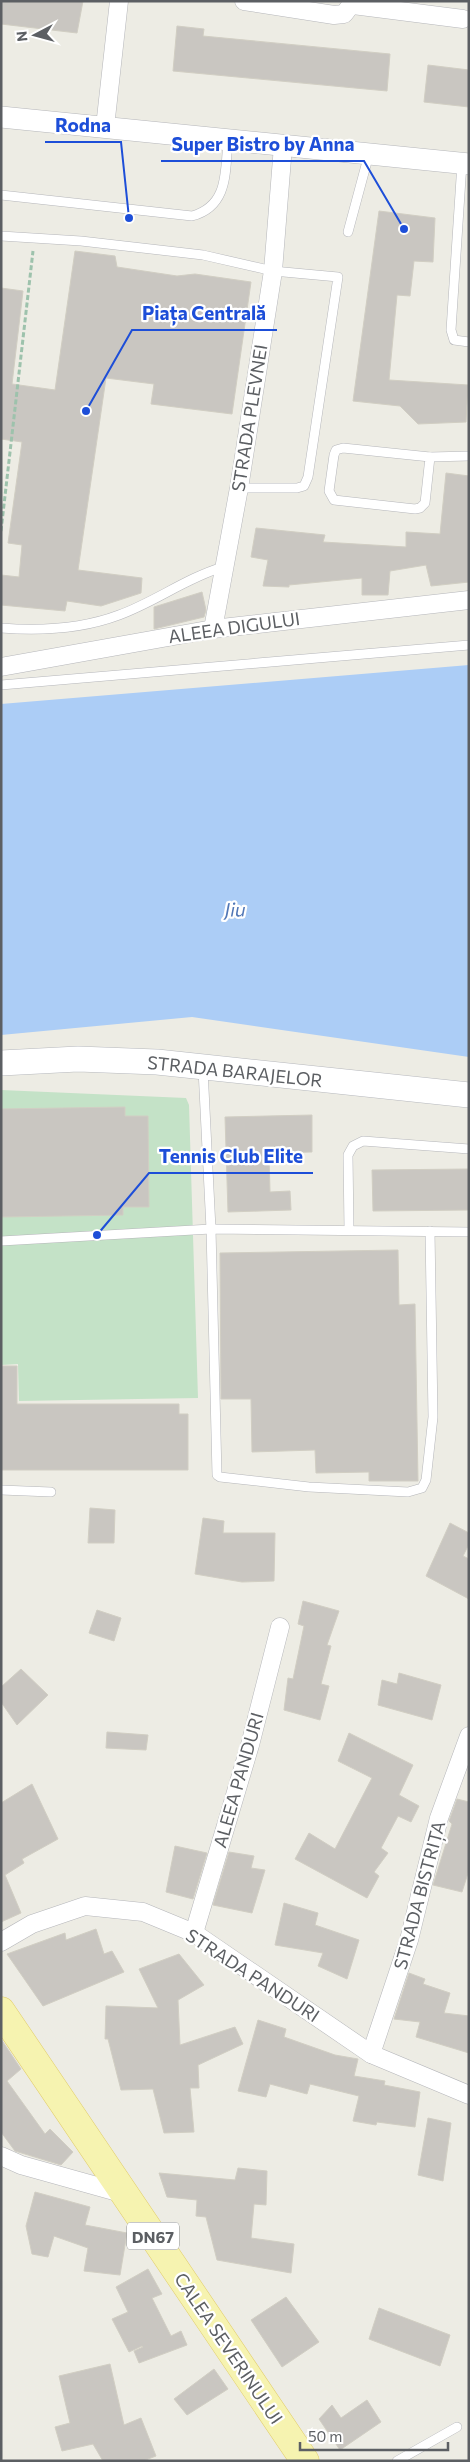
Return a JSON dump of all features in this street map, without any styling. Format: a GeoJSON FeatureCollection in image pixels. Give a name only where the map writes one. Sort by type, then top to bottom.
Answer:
{"type":"FeatureCollection","features":[{"type":"Feature","properties":{"kind":"main road","name":"STRADA BARAJELOR"},"geometry":{"type":"LineString","coordinates":[[1,1063],[46,1060],[117,1060],[203,1066],[469,1095]]}},
{"type":"Feature","properties":{"kind":"main road","name":"CALEA SEVERINULUI"},"geometry":{"type":"LineString","coordinates":[[1,2011],[305,2461]]}},
{"type":"Feature","properties":{"kind":"street"},"geometry":{"type":"LineString","coordinates":[[105,127],[119,1]]}},
{"type":"Feature","properties":{"kind":"street"},"geometry":{"type":"LineString","coordinates":[[244,1],[334,15],[344,14],[353,3],[463,19]]}},
{"type":"Feature","properties":{"kind":"street"},"geometry":{"type":"LineString","coordinates":[[1,117],[466,163]]}},
{"type":"Feature","properties":{"kind":"street","name":"STRADA PLEVNEI"},"geometry":{"type":"LineString","coordinates":[[213,629],[223,566],[239,488],[273,271],[283,146]]}},
{"type":"Feature","properties":{"kind":"street","name":"ALEEA DIGULUI"},"geometry":{"type":"LineString","coordinates":[[1,667],[213,629],[469,600]]}},
{"type":"Feature","properties":{"kind":"street","name":"ALEEA PANDURI"},"geometry":{"type":"LineString","coordinates":[[194,1933],[250,1745],[280,1627]]}},
{"type":"Feature","properties":{"kind":"street","name":"STRADA BISTRIȚA"},"geometry":{"type":"LineString","coordinates":[[371,2054],[410,1940],[439,1818],[469,1736]]}},
{"type":"Feature","properties":{"kind":"street","name":"STRADA PANDURI"},"geometry":{"type":"LineString","coordinates":[[1,1942],[32,1924],[85,1906],[143,1912],[194,1933],[371,2054],[469,2095]]}},
{"type":"Feature","properties":{"kind":"street"},"geometry":{"type":"LineString","coordinates":[[1,2156],[21,2165],[124,2194]]}},
{"type":"Feature","properties":{"kind":"lane"},"geometry":{"type":"LineString","coordinates":[[1,195],[192,216],[201,213],[217,202],[224,182],[228,140]]}},
{"type":"Feature","properties":{"kind":"lane"},"geometry":{"type":"LineString","coordinates":[[348,232],[369,154]]}},
{"type":"Feature","properties":{"kind":"lane"},"geometry":{"type":"LineString","coordinates":[[466,163],[451,330],[454,340],[469,342]]}},
{"type":"Feature","properties":{"kind":"lane"},"geometry":{"type":"LineString","coordinates":[[1,236],[81,241],[203,255],[273,271],[338,277],[309,468],[304,486],[297,488],[239,488]]}},
{"type":"Feature","properties":{"kind":"lane"},"geometry":{"type":"LineString","coordinates":[[430,457],[425,503],[420,508],[334,500],[330,497],[329,491],[336,450],[430,457],[469,456]]}},
{"type":"Feature","properties":{"kind":"lane"},"geometry":{"type":"LineString","coordinates":[[1,628],[84,626],[121,615],[205,572],[223,566]]}},
{"type":"Feature","properties":{"kind":"lane"},"geometry":{"type":"LineString","coordinates":[[1,685],[469,645]]}},
{"type":"Feature","properties":{"kind":"lane"},"geometry":{"type":"LineString","coordinates":[[203,1066],[211,1229],[215,1470],[217,1475],[220,1477],[310,1487],[408,1492],[422,1488],[426,1480],[434,1416],[430,1231]]}},
{"type":"Feature","properties":{"kind":"lane"},"geometry":{"type":"LineString","coordinates":[[349,1230],[348,1155],[353,1146],[363,1140],[469,1150]]}},
{"type":"Feature","properties":{"kind":"lane"},"geometry":{"type":"LineString","coordinates":[[1,1241],[211,1229],[469,1232]]}},
{"type":"Feature","properties":{"kind":"lane"},"geometry":{"type":"LineString","coordinates":[[1,1490],[52,1492]]}},
{"type":"Feature","properties":{"kind":"lane"},"geometry":{"type":"LineString","coordinates":[[397,2461],[457,2426]]}},
{"type":"Feature","properties":{"kind":"path"},"geometry":{"type":"LineString","coordinates":[[1,531],[35,238]]}},
{"type":"Feature","properties":{"kind":"green space"},"geometry":{"type":"Polygon","coordinates":[[[1,1090],[186,1098],[189,1105],[198,1398],[19,1401],[18,1364],[1,1365],[1,1090]]]}},
{"type":"Feature","properties":{"kind":"water","name":"Jiu"},"geometry":{"type":"Polygon","coordinates":[[[469,665],[469,1057],[192,1017],[1,1035],[1,704],[469,665]]]}},
{"type":"Feature","properties":{"kind":"building"},"geometry":{"type":"Polygon","coordinates":[[[1,1],[83,1],[77,33],[1,24],[1,1]]]}},
{"type":"Feature","properties":{"kind":"building"},"geometry":{"type":"Polygon","coordinates":[[[177,26],[204,29],[203,36],[390,54],[387,91],[173,71],[177,26]]]}},
{"type":"Feature","properties":{"kind":"building"},"geometry":{"type":"Polygon","coordinates":[[[428,65],[469,70],[469,107],[424,102],[428,65]]]}},
{"type":"Feature","properties":{"kind":"building"},"geometry":{"type":"Polygon","coordinates":[[[379,211],[435,218],[433,262],[414,261],[410,296],[397,295],[389,380],[468,385],[466,422],[418,424],[400,406],[353,401],[379,211]]]}},
{"type":"Feature","properties":{"kind":"building"},"geometry":{"type":"Polygon","coordinates":[[[75,251],[115,256],[117,267],[177,276],[195,274],[251,282],[232,414],[151,404],[154,384],[106,378],[78,570],[142,578],[141,593],[101,606],[67,601],[65,611],[1,605],[1,575],[19,577],[22,545],[8,543],[22,442],[1,439],[1,288],[23,291],[12,384],[55,390],[75,251]]]}},
{"type":"Feature","properties":{"kind":"building"},"geometry":{"type":"Polygon","coordinates":[[[446,473],[469,476],[469,582],[431,586],[426,565],[390,571],[388,595],[362,595],[362,578],[289,585],[289,587],[263,586],[268,560],[251,557],[256,528],[325,535],[323,542],[406,547],[406,532],[440,534],[446,473]]]}},
{"type":"Feature","properties":{"kind":"building"},"geometry":{"type":"Polygon","coordinates":[[[202,592],[206,610],[204,617],[154,629],[154,607],[202,592]]]}},
{"type":"Feature","properties":{"kind":"building"},"geometry":{"type":"Polygon","coordinates":[[[125,1107],[125,1116],[148,1116],[149,1207],[123,1207],[123,1215],[1,1217],[1,1109],[125,1107]]]}},
{"type":"Feature","properties":{"kind":"building"},"geometry":{"type":"Polygon","coordinates":[[[312,1115],[312,1152],[269,1153],[270,1192],[290,1191],[291,1210],[228,1212],[225,1117],[312,1115]]]}},
{"type":"Feature","properties":{"kind":"building"},"geometry":{"type":"Polygon","coordinates":[[[469,1169],[469,1210],[373,1211],[372,1170],[469,1169]]]}},
{"type":"Feature","properties":{"kind":"building"},"geometry":{"type":"Polygon","coordinates":[[[398,1250],[399,1305],[415,1304],[418,1481],[369,1481],[369,1472],[316,1473],[315,1450],[252,1452],[251,1399],[221,1399],[220,1253],[398,1250]]]}},
{"type":"Feature","properties":{"kind":"building"},"geometry":{"type":"Polygon","coordinates":[[[1,1366],[17,1366],[17,1404],[179,1404],[179,1414],[188,1414],[188,1470],[1,1470],[1,1366]]]}},
{"type":"Feature","properties":{"kind":"building"},"geometry":{"type":"Polygon","coordinates":[[[90,1508],[115,1510],[114,1543],[88,1543],[90,1508]]]}},
{"type":"Feature","properties":{"kind":"building"},"geometry":{"type":"Polygon","coordinates":[[[203,1518],[224,1521],[223,1533],[275,1533],[274,1581],[242,1582],[195,1574],[203,1518]]]}},
{"type":"Feature","properties":{"kind":"building"},"geometry":{"type":"Polygon","coordinates":[[[450,1523],[469,1533],[469,1544],[463,1556],[469,1559],[469,1599],[426,1576],[450,1523]]]}},
{"type":"Feature","properties":{"kind":"building"},"geometry":{"type":"Polygon","coordinates":[[[303,1601],[339,1611],[327,1645],[331,1646],[321,1684],[329,1686],[320,1720],[284,1710],[288,1678],[293,1679],[304,1626],[298,1624],[303,1601]]]}},
{"type":"Feature","properties":{"kind":"building"},"geometry":{"type":"Polygon","coordinates":[[[97,1610],[121,1618],[114,1641],[89,1633],[97,1610]]]}},
{"type":"Feature","properties":{"kind":"building"},"geometry":{"type":"Polygon","coordinates":[[[21,1669],[48,1695],[17,1725],[1,1702],[1,1687],[21,1669]]]}},
{"type":"Feature","properties":{"kind":"building"},"geometry":{"type":"Polygon","coordinates":[[[399,1673],[441,1685],[432,1720],[378,1705],[382,1680],[397,1684],[399,1673]]]}},
{"type":"Feature","properties":{"kind":"building"},"geometry":{"type":"Polygon","coordinates":[[[107,1732],[148,1735],[146,1750],[106,1748],[107,1732]]]}},
{"type":"Feature","properties":{"kind":"building"},"geometry":{"type":"Polygon","coordinates":[[[349,1733],[413,1765],[399,1795],[419,1806],[411,1822],[398,1816],[381,1848],[388,1853],[374,1872],[379,1876],[367,1898],[295,1859],[309,1833],[335,1849],[372,1778],[338,1761],[349,1733]]]}},
{"type":"Feature","properties":{"kind":"building"},"geometry":{"type":"Polygon","coordinates":[[[32,1784],[58,1839],[22,1859],[24,1863],[5,1875],[21,1913],[1,1922],[1,1803],[32,1784]]]}},
{"type":"Feature","properties":{"kind":"building"},"geometry":{"type":"Polygon","coordinates":[[[457,1799],[469,1802],[469,1870],[462,1892],[433,1885],[452,1824],[449,1821],[457,1799]]]}},
{"type":"Feature","properties":{"kind":"building"},"geometry":{"type":"Polygon","coordinates":[[[175,1846],[207,1853],[193,1899],[166,1892],[175,1846]]]}},
{"type":"Feature","properties":{"kind":"building"},"geometry":{"type":"Polygon","coordinates":[[[229,1852],[254,1856],[251,1868],[265,1870],[252,1913],[213,1905],[229,1852]]]}},
{"type":"Feature","properties":{"kind":"building"},"geometry":{"type":"Polygon","coordinates":[[[284,1903],[318,1913],[315,1925],[359,1940],[347,1979],[318,1966],[323,1953],[275,1945],[284,1903]]]}},
{"type":"Feature","properties":{"kind":"building"},"geometry":{"type":"Polygon","coordinates":[[[96,1929],[104,1954],[112,1951],[124,1972],[43,2006],[7,1954],[65,1933],[66,1940],[96,1929]]]}},
{"type":"Feature","properties":{"kind":"building"},"geometry":{"type":"Polygon","coordinates":[[[179,1954],[204,1985],[178,2000],[180,2045],[235,2027],[243,2044],[198,2065],[199,2088],[190,2088],[194,2132],[164,2133],[153,2089],[121,2090],[108,2039],[105,2039],[106,2006],[158,2008],[139,1969],[179,1954]]]}},
{"type":"Feature","properties":{"kind":"building"},"geometry":{"type":"Polygon","coordinates":[[[409,1973],[425,1979],[423,1984],[450,1993],[444,2013],[469,2016],[469,2053],[416,2037],[420,2022],[394,2019],[409,1973]]]}},
{"type":"Feature","properties":{"kind":"building"},"geometry":{"type":"Polygon","coordinates":[[[258,2020],[286,2029],[284,2037],[335,2055],[358,2059],[354,2076],[385,2081],[384,2085],[420,2092],[415,2127],[377,2122],[376,2125],[353,2121],[359,2096],[310,2084],[307,2094],[270,2084],[266,2097],[238,2091],[258,2020]]]}},
{"type":"Feature","properties":{"kind":"building"},"geometry":{"type":"Polygon","coordinates":[[[1,2039],[21,2069],[7,2081],[45,2134],[50,2129],[73,2152],[61,2165],[15,2151],[1,2132],[1,2039]]]}},
{"type":"Feature","properties":{"kind":"building"},"geometry":{"type":"Polygon","coordinates":[[[428,2118],[451,2123],[443,2181],[418,2175],[428,2118]]]}},
{"type":"Feature","properties":{"kind":"building"},"geometry":{"type":"Polygon","coordinates":[[[238,2168],[267,2171],[266,2205],[254,2204],[251,2238],[294,2244],[291,2273],[217,2260],[206,2217],[196,2216],[197,2200],[167,2197],[159,2173],[235,2180],[238,2168]]]}},
{"type":"Feature","properties":{"kind":"building"},"geometry":{"type":"Polygon","coordinates":[[[35,2192],[90,2207],[85,2225],[127,2233],[120,2275],[84,2271],[88,2248],[54,2236],[48,2257],[32,2254],[26,2226],[35,2192]]]}},
{"type":"Feature","properties":{"kind":"building"},"geometry":{"type":"Polygon","coordinates":[[[148,2269],[162,2294],[152,2298],[171,2336],[181,2331],[187,2345],[139,2363],[134,2351],[143,2347],[129,2352],[112,2319],[128,2312],[116,2287],[148,2269]]]}},
{"type":"Feature","properties":{"kind":"building"},"geometry":{"type":"Polygon","coordinates":[[[286,2297],[319,2342],[282,2367],[251,2320],[286,2297]]]}},
{"type":"Feature","properties":{"kind":"building"},"geometry":{"type":"Polygon","coordinates":[[[379,2308],[450,2335],[440,2366],[369,2339],[379,2308]]]}},
{"type":"Feature","properties":{"kind":"building"},"geometry":{"type":"Polygon","coordinates":[[[110,2364],[124,2425],[141,2418],[156,2456],[143,2461],[103,2461],[93,2444],[62,2451],[55,2427],[70,2423],[59,2376],[110,2364]]]}},
{"type":"Feature","properties":{"kind":"building"},"geometry":{"type":"Polygon","coordinates":[[[214,2369],[228,2389],[187,2415],[174,2399],[214,2369]]]}},
{"type":"Feature","properties":{"kind":"building"},"geometry":{"type":"Polygon","coordinates":[[[367,2400],[381,2422],[340,2450],[319,2419],[332,2405],[341,2418],[367,2400]]]}},
{"type":"Feature","properties":{"kind":"place","name":"Rodna"},"geometry":{"type":"Point","coordinates":[129,218]}},
{"type":"Feature","properties":{"kind":"place","name":"Super Bistro by Anna"},"geometry":{"type":"Point","coordinates":[404,229]}},
{"type":"Feature","properties":{"kind":"place","name":"Piața Centrală"},"geometry":{"type":"Point","coordinates":[86,411]}},
{"type":"Feature","properties":{"kind":"place","name":"Tennis Club Elite"},"geometry":{"type":"Point","coordinates":[97,1235]}}]}
